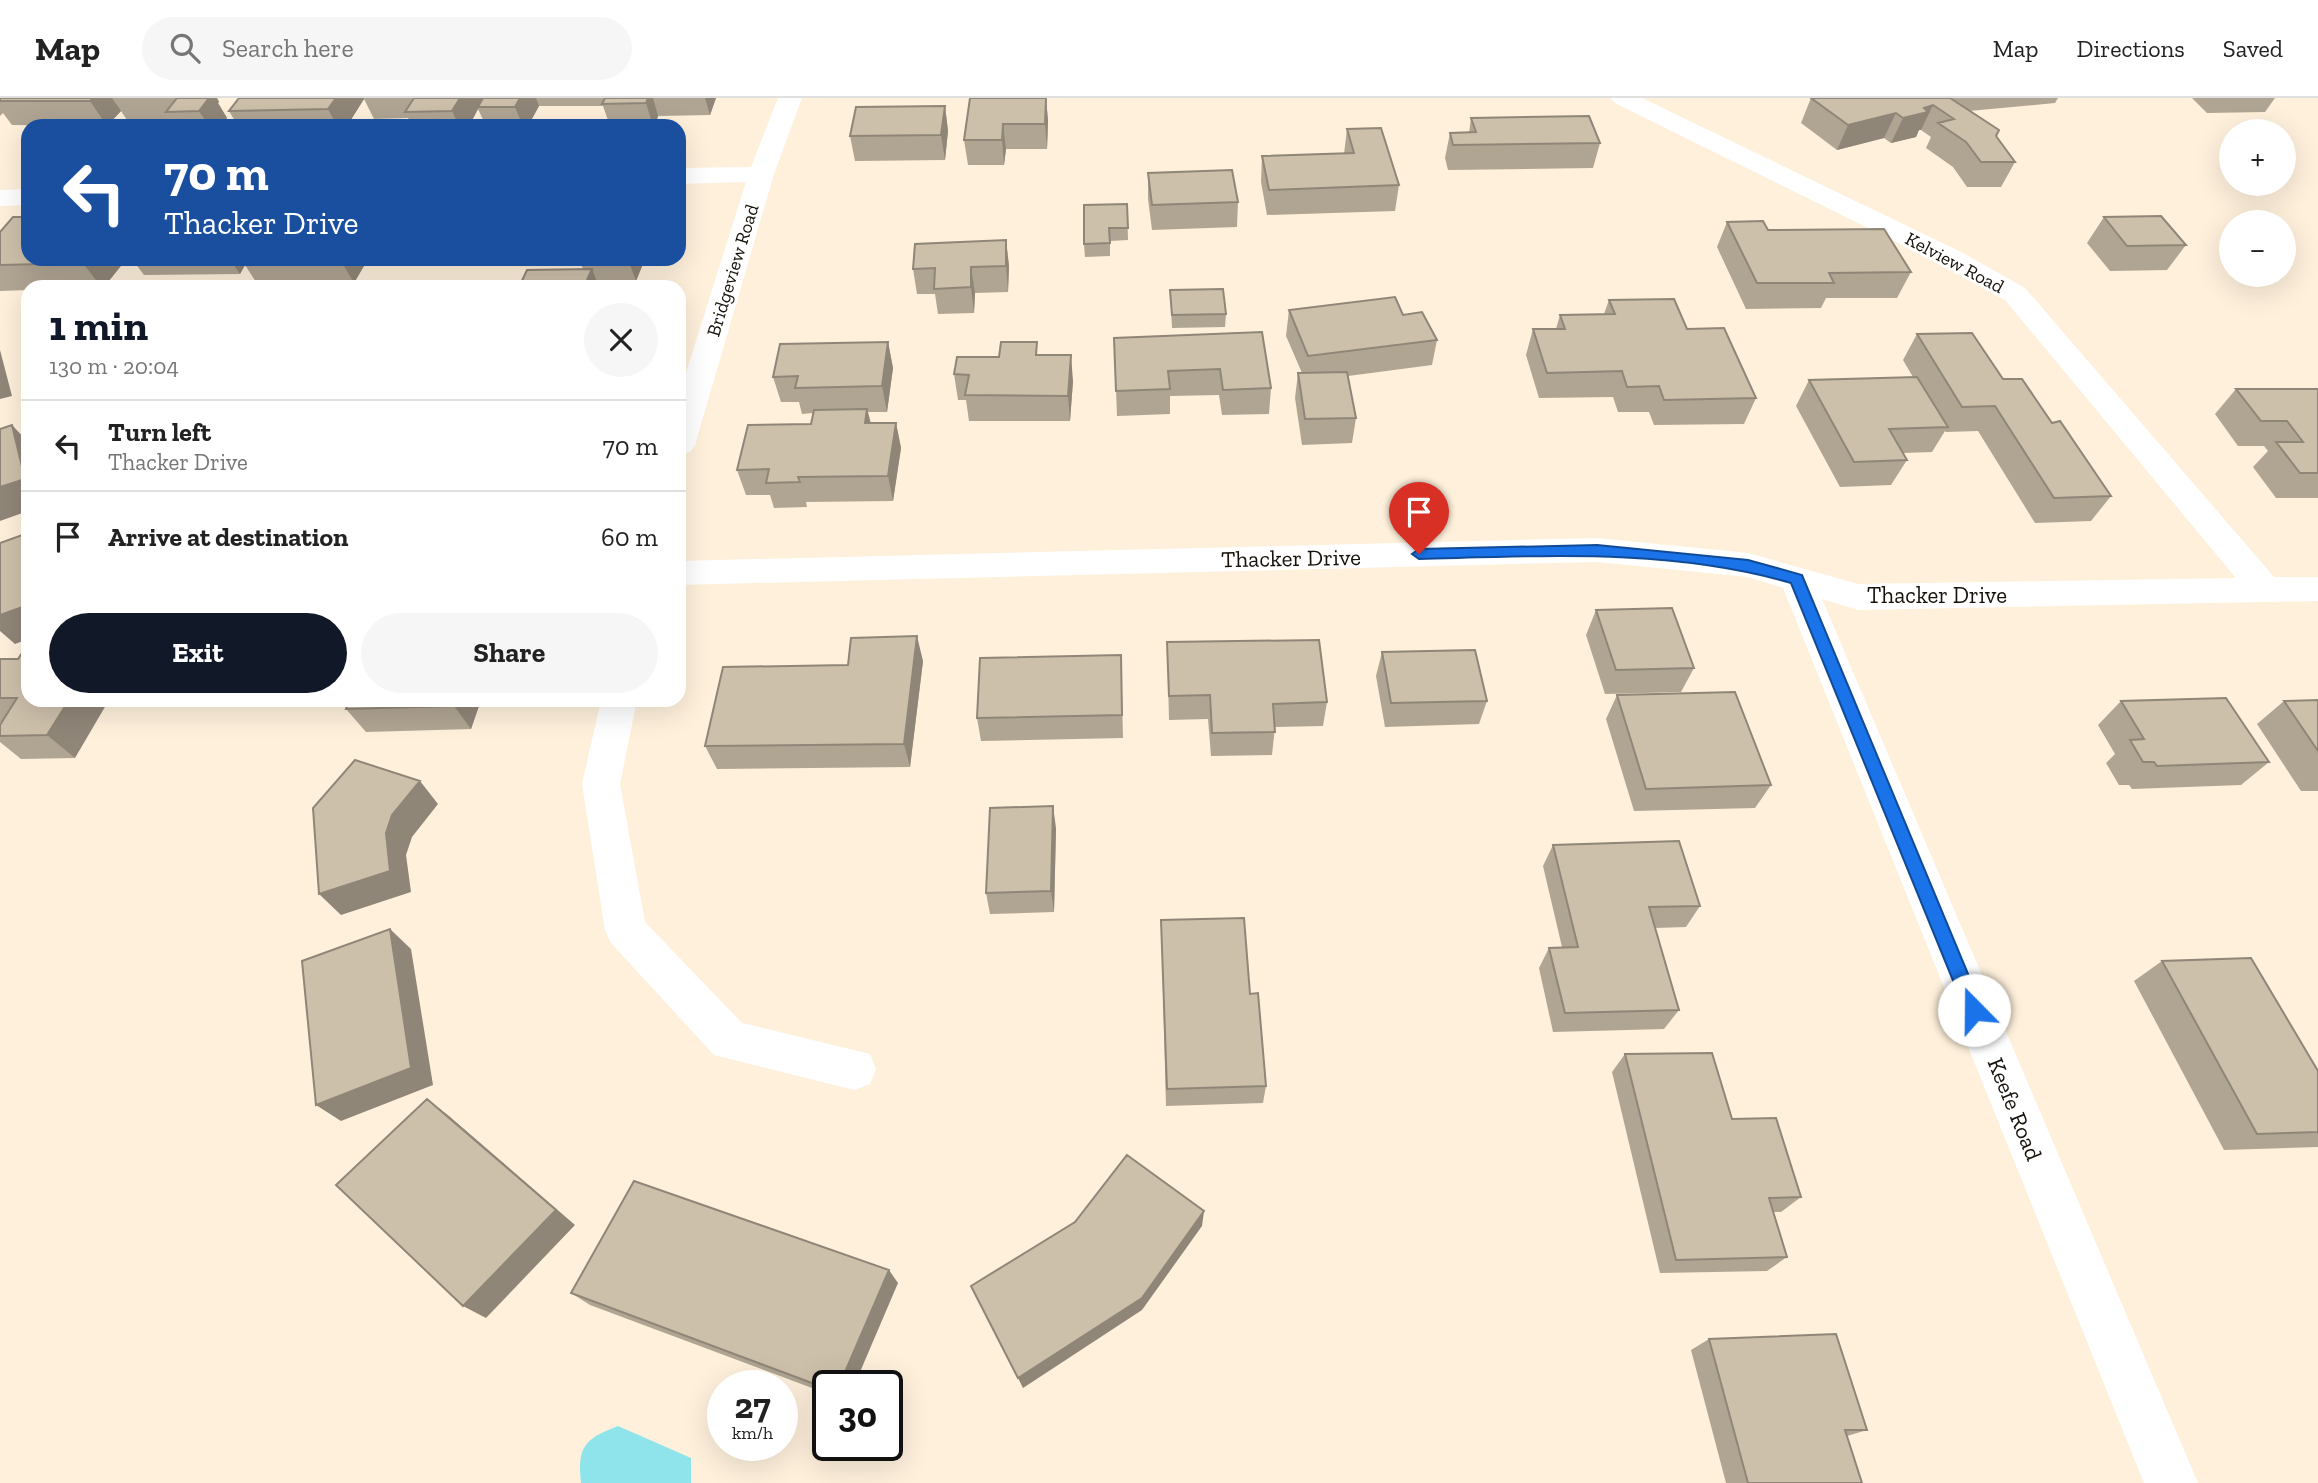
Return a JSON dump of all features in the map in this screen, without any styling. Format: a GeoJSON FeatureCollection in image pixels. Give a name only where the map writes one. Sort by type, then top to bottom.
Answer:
{"type":"FeatureCollection","features":[{"type":"Feature","properties":{"kind":"street","name":"Bridgeview Road"},"geometry":{"type":"LineString","coordinates":[[686,422],[761,174],[790,98]]}},
{"type":"Feature","properties":{"kind":"street","name":"Kelview Road"},"geometry":{"type":"LineString","coordinates":[[1623,98],[1951,258],[2015,294],[2264,590]]}},
{"type":"Feature","properties":{"kind":"street"},"geometry":{"type":"LineString","coordinates":[[686,176],[761,174]]}},
{"type":"Feature","properties":{"kind":"street"},"geometry":{"type":"LineString","coordinates":[[0,198],[21,197]]}},
{"type":"Feature","properties":{"kind":"street","name":"Thacker Drive"},"geometry":{"type":"LineString","coordinates":[[686,573],[1597,550],[1748,565],[1858,597],[2318,589]]}},
{"type":"Feature","properties":{"kind":"street","name":"Keefe Road"},"geometry":{"type":"LineString","coordinates":[[1797,579],[2171,1483]]}},
{"type":"Feature","properties":{"kind":"street"},"geometry":{"type":"LineString","coordinates":[[618,707],[601,784],[626,930],[730,1041],[854,1069]]}},
{"type":"Feature","properties":{"kind":"water"},"geometry":{"type":"Polygon","coordinates":[[[618,1426],[691,1458],[691,1483],[581,1483],[580,1461],[585,1446],[597,1435],[618,1426]]]}},
{"type":"Feature","properties":{"kind":"building"},"geometry":{"type":"Polygon","coordinates":[[[0,98],[93,98],[90,101],[0,101],[0,98]]]}},
{"type":"Feature","properties":{"kind":"building"},"geometry":{"type":"Polygon","coordinates":[[[177,98],[209,98],[199,111],[166,112],[177,98]]]}},
{"type":"Feature","properties":{"kind":"building"},"geometry":{"type":"Polygon","coordinates":[[[239,98],[336,98],[328,109],[229,111],[239,98]]]}},
{"type":"Feature","properties":{"kind":"building"},"geometry":{"type":"Polygon","coordinates":[[[414,98],[460,98],[452,111],[405,112],[414,98]]]}},
{"type":"Feature","properties":{"kind":"building"},"geometry":{"type":"Polygon","coordinates":[[[483,98],[520,98],[515,107],[478,107],[483,98]]]}},
{"type":"Feature","properties":{"kind":"building"},"geometry":{"type":"Polygon","coordinates":[[[605,98],[648,98],[646,103],[602,104],[605,98]]]}},
{"type":"Feature","properties":{"kind":"building"},"geometry":{"type":"Polygon","coordinates":[[[970,98],[1046,98],[1045,124],[1003,124],[1002,140],[964,140],[970,98]]]}},
{"type":"Feature","properties":{"kind":"building"},"geometry":{"type":"Polygon","coordinates":[[[1811,98],[1950,98],[1999,130],[1996,136],[2015,162],[1981,162],[1966,142],[1938,123],[1954,119],[1933,105],[1924,108],[1928,112],[1903,118],[1896,113],[1848,125],[1811,98]]]}},
{"type":"Feature","properties":{"kind":"building"},"geometry":{"type":"Polygon","coordinates":[[[945,106],[941,135],[850,136],[856,107],[945,106]]]}},
{"type":"Feature","properties":{"kind":"building"},"geometry":{"type":"Polygon","coordinates":[[[1589,116],[1600,143],[1453,145],[1450,133],[1476,132],[1471,118],[1589,116]]]}},
{"type":"Feature","properties":{"kind":"building"},"geometry":{"type":"Polygon","coordinates":[[[1381,128],[1399,185],[1269,190],[1262,156],[1354,153],[1347,129],[1381,128]]]}},
{"type":"Feature","properties":{"kind":"building"},"geometry":{"type":"Polygon","coordinates":[[[1232,170],[1238,202],[1152,205],[1148,173],[1232,170]]]}},
{"type":"Feature","properties":{"kind":"building"},"geometry":{"type":"Polygon","coordinates":[[[1127,204],[1128,228],[1109,228],[1110,243],[1084,244],[1084,205],[1127,204]]]}},
{"type":"Feature","properties":{"kind":"building"},"geometry":{"type":"Polygon","coordinates":[[[2161,216],[2186,245],[2127,246],[2104,217],[2161,216]]]}},
{"type":"Feature","properties":{"kind":"building"},"geometry":{"type":"Polygon","coordinates":[[[13,217],[21,217],[21,264],[0,265],[0,232],[13,217]]]}},
{"type":"Feature","properties":{"kind":"building"},"geometry":{"type":"Polygon","coordinates":[[[1763,221],[1768,230],[1884,229],[1911,272],[1829,273],[1834,283],[1757,283],[1727,222],[1763,221]]]}},
{"type":"Feature","properties":{"kind":"building"},"geometry":{"type":"Polygon","coordinates":[[[1006,240],[1006,266],[971,267],[971,287],[934,289],[935,268],[913,269],[915,244],[1006,240]]]}},
{"type":"Feature","properties":{"kind":"building"},"geometry":{"type":"Polygon","coordinates":[[[592,269],[587,280],[522,280],[527,270],[592,269]]]}},
{"type":"Feature","properties":{"kind":"building"},"geometry":{"type":"Polygon","coordinates":[[[1223,289],[1226,314],[1172,315],[1170,290],[1223,289]]]}},
{"type":"Feature","properties":{"kind":"building"},"geometry":{"type":"Polygon","coordinates":[[[1395,297],[1403,315],[1422,312],[1437,340],[1308,356],[1289,310],[1395,297]]]}},
{"type":"Feature","properties":{"kind":"building"},"geometry":{"type":"Polygon","coordinates":[[[1674,299],[1687,329],[1724,328],[1756,398],[1664,400],[1659,386],[1627,387],[1622,371],[1547,373],[1533,329],[1565,329],[1560,315],[1615,314],[1609,300],[1674,299]]]}},
{"type":"Feature","properties":{"kind":"building"},"geometry":{"type":"Polygon","coordinates":[[[1262,332],[1271,388],[1223,390],[1220,369],[1168,371],[1170,389],[1116,391],[1114,338],[1262,332]]]}},
{"type":"Feature","properties":{"kind":"building"},"geometry":{"type":"Polygon","coordinates":[[[1972,333],[2003,379],[2022,379],[2052,423],[2060,421],[2111,496],[2054,498],[1995,406],[1962,407],[1917,334],[1972,333]]]}},
{"type":"Feature","properties":{"kind":"building"},"geometry":{"type":"Polygon","coordinates":[[[888,342],[882,386],[795,388],[798,376],[773,377],[780,344],[888,342]]]}},
{"type":"Feature","properties":{"kind":"building"},"geometry":{"type":"Polygon","coordinates":[[[1001,342],[1037,342],[1036,355],[1071,355],[1068,396],[965,395],[969,375],[954,374],[957,357],[999,357],[1001,342]]]}},
{"type":"Feature","properties":{"kind":"building"},"geometry":{"type":"Polygon","coordinates":[[[1347,372],[1356,418],[1305,419],[1298,373],[1347,372]]]}},
{"type":"Feature","properties":{"kind":"building"},"geometry":{"type":"Polygon","coordinates":[[[1917,377],[1948,427],[1889,429],[1907,460],[1854,462],[1809,380],[1917,377]]]}},
{"type":"Feature","properties":{"kind":"building"},"geometry":{"type":"Polygon","coordinates":[[[2236,389],[2318,389],[2318,473],[2300,473],[2276,442],[2303,442],[2287,421],[2261,421],[2236,389]]]}},
{"type":"Feature","properties":{"kind":"building"},"geometry":{"type":"Polygon","coordinates":[[[867,409],[865,423],[896,423],[888,476],[798,477],[800,482],[766,483],[769,469],[737,470],[748,425],[811,424],[814,410],[867,409]]]}},
{"type":"Feature","properties":{"kind":"building"},"geometry":{"type":"Polygon","coordinates":[[[12,425],[21,462],[21,480],[0,487],[0,429],[12,425]]]}},
{"type":"Feature","properties":{"kind":"building"},"geometry":{"type":"Polygon","coordinates":[[[21,536],[21,608],[0,615],[0,543],[21,536]]]}},
{"type":"Feature","properties":{"kind":"building"},"geometry":{"type":"Polygon","coordinates":[[[1672,608],[1694,668],[1616,670],[1596,610],[1672,608]]]}},
{"type":"Feature","properties":{"kind":"building"},"geometry":{"type":"Polygon","coordinates":[[[917,636],[904,744],[705,746],[723,667],[848,665],[851,638],[917,636]]]}},
{"type":"Feature","properties":{"kind":"building"},"geometry":{"type":"Polygon","coordinates":[[[1319,640],[1327,702],[1273,704],[1275,732],[1212,733],[1210,695],[1169,696],[1167,642],[1319,640]]]}},
{"type":"Feature","properties":{"kind":"building"},"geometry":{"type":"Polygon","coordinates":[[[1475,650],[1487,701],[1391,703],[1382,652],[1475,650]]]}},
{"type":"Feature","properties":{"kind":"building"},"geometry":{"type":"Polygon","coordinates":[[[21,654],[21,707],[65,707],[47,735],[0,736],[0,725],[17,698],[0,698],[0,659],[18,659],[21,654]]]}},
{"type":"Feature","properties":{"kind":"building"},"geometry":{"type":"Polygon","coordinates":[[[1121,655],[1122,715],[977,718],[980,658],[1121,655]]]}},
{"type":"Feature","properties":{"kind":"building"},"geometry":{"type":"Polygon","coordinates":[[[1735,692],[1771,785],[1646,789],[1617,695],[1735,692]]]}},
{"type":"Feature","properties":{"kind":"building"},"geometry":{"type":"Polygon","coordinates":[[[2226,698],[2269,762],[2157,766],[2154,762],[2143,762],[2130,740],[2144,739],[2121,701],[2226,698]]]}},
{"type":"Feature","properties":{"kind":"building"},"geometry":{"type":"Polygon","coordinates":[[[2318,700],[2318,751],[2284,701],[2318,700]]]}},
{"type":"Feature","properties":{"kind":"building"},"geometry":{"type":"Polygon","coordinates":[[[347,707],[418,707],[346,709],[347,707]]]}},
{"type":"Feature","properties":{"kind":"building"},"geometry":{"type":"Polygon","coordinates":[[[355,760],[420,781],[392,815],[386,833],[390,871],[319,894],[313,808],[355,760]]]}},
{"type":"Feature","properties":{"kind":"building"},"geometry":{"type":"Polygon","coordinates":[[[1053,806],[1051,891],[986,893],[990,808],[1053,806]]]}},
{"type":"Feature","properties":{"kind":"building"},"geometry":{"type":"Polygon","coordinates":[[[1679,841],[1700,906],[1649,907],[1679,1010],[1565,1013],[1549,948],[1578,947],[1553,845],[1679,841]]]}},
{"type":"Feature","properties":{"kind":"building"},"geometry":{"type":"Polygon","coordinates":[[[1244,918],[1250,994],[1258,993],[1266,1086],[1167,1089],[1161,920],[1244,918]]]}},
{"type":"Feature","properties":{"kind":"building"},"geometry":{"type":"Polygon","coordinates":[[[390,929],[411,1068],[316,1105],[302,961],[390,929]]]}},
{"type":"Feature","properties":{"kind":"building"},"geometry":{"type":"Polygon","coordinates":[[[2251,958],[2318,1071],[2318,1132],[2257,1134],[2162,961],[2251,958]]]}},
{"type":"Feature","properties":{"kind":"building"},"geometry":{"type":"Polygon","coordinates":[[[1712,1053],[1732,1119],[1776,1118],[1801,1197],[1769,1198],[1787,1257],[1676,1260],[1625,1054],[1712,1053]]]}},
{"type":"Feature","properties":{"kind":"building"},"geometry":{"type":"Polygon","coordinates":[[[427,1099],[556,1210],[463,1306],[336,1185],[427,1099]]]}},
{"type":"Feature","properties":{"kind":"building"},"geometry":{"type":"Polygon","coordinates":[[[1127,1155],[1204,1211],[1142,1298],[1018,1378],[971,1286],[1075,1222],[1127,1155]]]}},
{"type":"Feature","properties":{"kind":"building"},"geometry":{"type":"Polygon","coordinates":[[[634,1181],[889,1270],[846,1370],[812,1370],[812,1383],[798,1378],[798,1370],[777,1370],[571,1293],[634,1181]]]}},
{"type":"Feature","properties":{"kind":"building"},"geometry":{"type":"Polygon","coordinates":[[[1836,1334],[1867,1430],[1845,1430],[1862,1483],[1748,1483],[1709,1339],[1836,1334]]]}},
{"type":"Feature","properties":{"kind":"route"},"geometry":{"type":"LineString","coordinates":[[1419,554],[1597,550],[1748,565],[1797,579],[1974,1010]]}}]}
